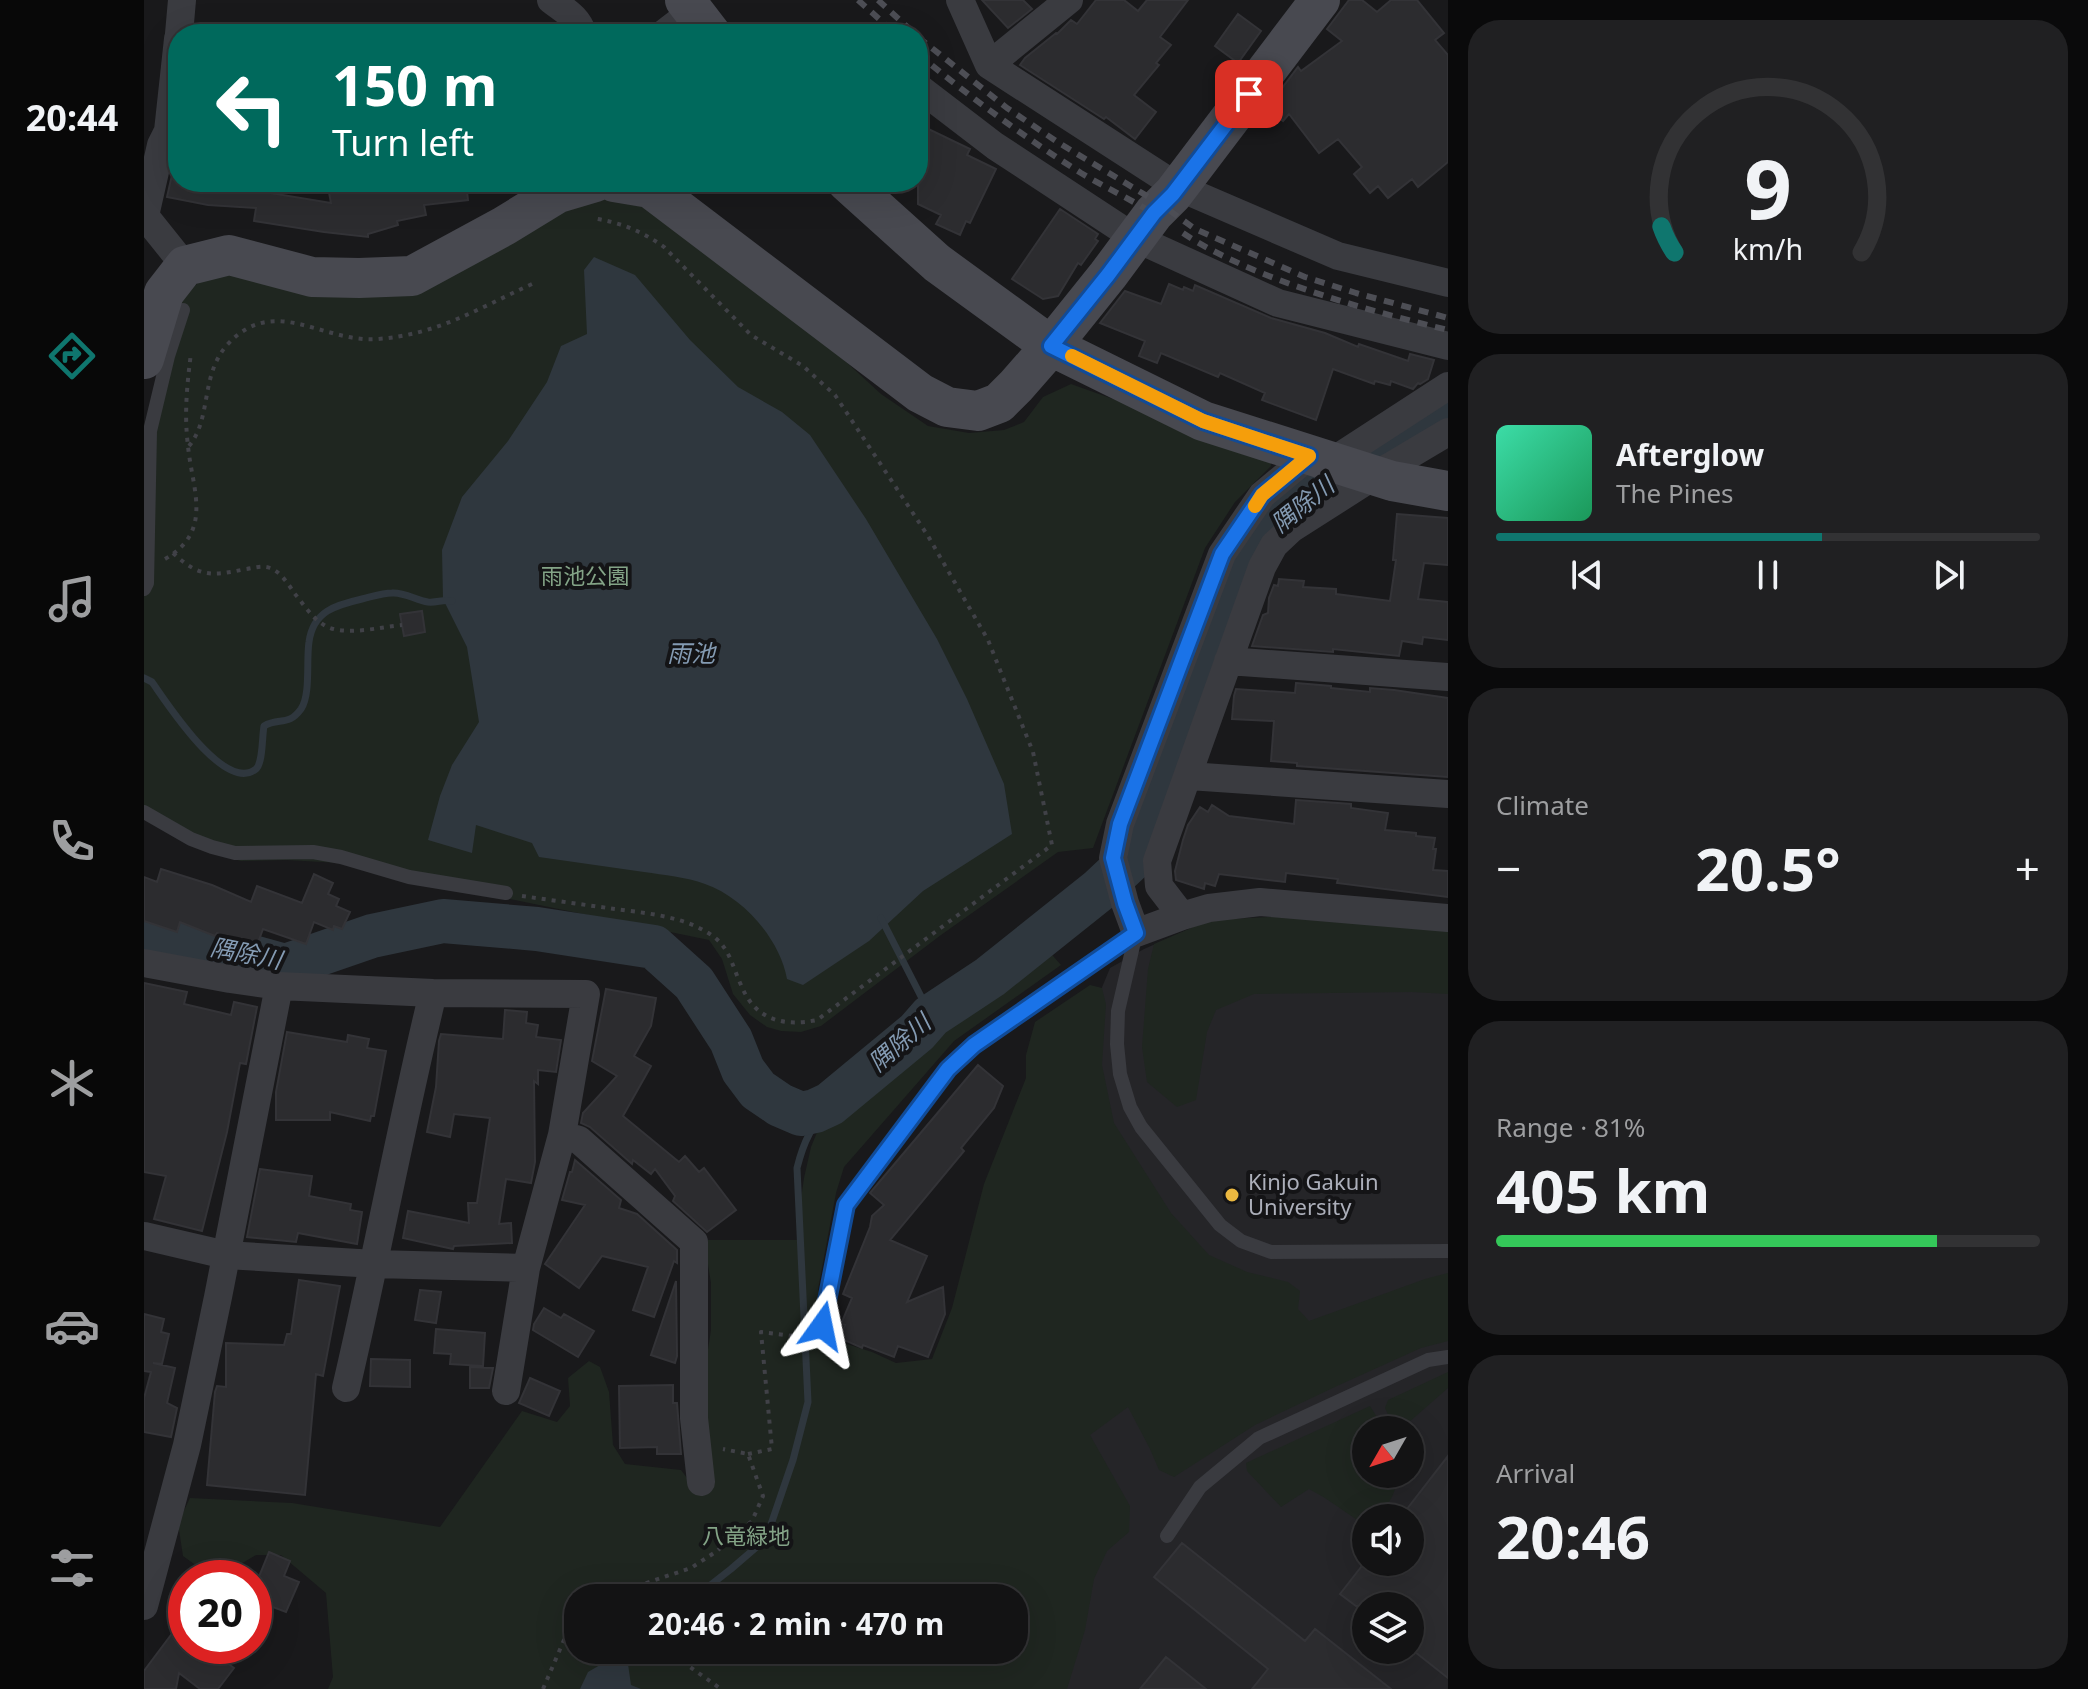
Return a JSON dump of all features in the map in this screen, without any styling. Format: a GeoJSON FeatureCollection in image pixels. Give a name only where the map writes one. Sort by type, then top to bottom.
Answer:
{"type":"FeatureCollection","features":[{"type":"Feature","properties":{"kind":"street"},"geometry":{"type":"LineString","coordinates":[[179,24],[182,0]]}},
{"type":"Feature","properties":{"kind":"street"},"geometry":{"type":"LineString","coordinates":[[551,0],[580,24]]}},
{"type":"Feature","properties":{"kind":"street"},"geometry":{"type":"LineString","coordinates":[[960,0],[989,65],[1178,187],[1338,256],[1448,283]]}},
{"type":"Feature","properties":{"kind":"street"},"geometry":{"type":"LineString","coordinates":[[989,65],[1069,0]]}},
{"type":"Feature","properties":{"kind":"street"},"geometry":{"type":"LineString","coordinates":[[655,192],[920,393],[947,407],[978,411],[999,403],[1051,346],[1154,213],[1178,187],[1320,0]]}},
{"type":"Feature","properties":{"kind":"street"},"geometry":{"type":"LineString","coordinates":[[928,95],[995,146],[1135,238],[1278,303],[1448,346]]}},
{"type":"Feature","properties":{"kind":"street"},"geometry":{"type":"LineString","coordinates":[[168,99],[145,216],[185,266]]}},
{"type":"Feature","properties":{"kind":"street"},"geometry":{"type":"LineString","coordinates":[[858,192],[937,263],[1051,346],[1203,421],[1392,481],[1448,491]]}},
{"type":"Feature","properties":{"kind":"street"},"geometry":{"type":"LineString","coordinates":[[144,359],[164,293],[185,266],[229,255],[312,277],[412,276],[558,193],[592,200]]}},
{"type":"Feature","properties":{"kind":"street"},"geometry":{"type":"LineString","coordinates":[[1182,916],[1159,886],[1157,861],[1262,567],[1274,545],[1344,466],[1448,386]]}},
{"type":"Feature","properties":{"kind":"street"},"geometry":{"type":"LineString","coordinates":[[1448,432],[1262,495],[1222,554],[1120,824],[1113,858],[1136,933],[1209,908],[1260,902],[1448,918]]}},
{"type":"Feature","properties":{"kind":"street"},"geometry":{"type":"LineString","coordinates":[[1228,661],[1448,677]]}},
{"type":"Feature","properties":{"kind":"street"},"geometry":{"type":"LineString","coordinates":[[1189,776],[1448,794]]}},
{"type":"Feature","properties":{"kind":"street"},"geometry":{"type":"LineString","coordinates":[[144,963],[279,986],[433,993],[586,994],[562,1135],[526,1268],[506,1391]]}},
{"type":"Feature","properties":{"kind":"street"},"geometry":{"type":"LineString","coordinates":[[144,1606],[187,1445],[279,986]]}},
{"type":"Feature","properties":{"kind":"street"},"geometry":{"type":"LineString","coordinates":[[346,1388],[433,993]]}},
{"type":"Feature","properties":{"kind":"street"},"geometry":{"type":"LineString","coordinates":[[562,1135],[579,1140],[694,1242],[694,1418],[701,1482]]}},
{"type":"Feature","properties":{"kind":"street"},"geometry":{"type":"LineString","coordinates":[[144,1236],[226,1255],[375,1264],[526,1268]]}},
{"type":"Feature","properties":{"kind":"lane"},"geometry":{"type":"LineString","coordinates":[[144,589],[147,583],[150,431],[183,310]]}},
{"type":"Feature","properties":{"kind":"lane"},"geometry":{"type":"LineString","coordinates":[[144,812],[191,839],[235,853],[313,852],[409,877],[506,893]]}},
{"type":"Feature","properties":{"kind":"lane"},"geometry":{"type":"LineString","coordinates":[[1136,933],[1118,1011],[1120,1074],[1130,1107],[1141,1127],[1220,1225],[1241,1241],[1271,1252],[1448,1251]]}},
{"type":"Feature","properties":{"kind":"lane"},"geometry":{"type":"LineString","coordinates":[[822,1326],[846,1205],[948,1069],[974,1045],[1136,933]]}},
{"type":"Feature","properties":{"kind":"lane"},"geometry":{"type":"LineString","coordinates":[[1167,1536],[1200,1487],[1259,1438],[1428,1360],[1448,1357]]}},
{"type":"Feature","properties":{"kind":"path"},"geometry":{"type":"LineString","coordinates":[[506,893],[664,917],[697,927],[715,938],[725,949],[747,998],[760,1011],[778,1022],[797,1024],[817,1020],[1052,845],[1033,752],[988,640],[928,536],[835,395],[803,366],[751,335],[664,247],[649,236],[610,220],[592,200]]}},
{"type":"Feature","properties":{"kind":"path"},"geometry":{"type":"LineString","coordinates":[[188,448],[198,436],[213,366],[228,345],[245,329],[259,322],[286,322],[351,338],[400,336],[445,325],[532,284]]}},
{"type":"Feature","properties":{"kind":"path"},"geometry":{"type":"LineString","coordinates":[[147,562],[168,558],[185,542],[197,511],[185,397],[193,342]]}},
{"type":"Feature","properties":{"kind":"path"},"geometry":{"type":"LineString","coordinates":[[173,553],[190,568],[200,572],[230,573],[263,566],[273,568],[312,616],[336,631],[402,625]]}},
{"type":"Feature","properties":{"kind":"path"},"geometry":{"type":"LineString","coordinates":[[696,1447],[748,1454],[772,1449],[761,1332],[794,1336]]}},
{"type":"Feature","properties":{"kind":"path"},"geometry":{"type":"LineString","coordinates":[[643,1584],[691,1568],[717,1551],[752,1521],[763,1496],[748,1454]]}},
{"type":"Feature","properties":{"kind":"path"},"geometry":{"type":"LineString","coordinates":[[543,1689],[564,1640]]}},
{"type":"Feature","properties":{"kind":"path"},"geometry":{"type":"LineString","coordinates":[[686,1664],[721,1689]]}},
{"type":"Feature","properties":{"kind":"shaded area","name":"Kinjo Gakuin University"},"geometry":{"type":"Polygon","coordinates":[[[1210,920],[1448,929],[1448,1689],[807,1689],[940,1664],[1028,1664],[1028,1584],[1008,1584],[931,1402],[1110,968],[1144,949],[1210,920]]]}},
{"type":"Feature","properties":{"kind":"green space","name":"雨池公園"},"geometry":{"type":"Polygon","coordinates":[[[624,194],[782,303],[881,394],[928,426],[969,433],[1004,430],[1024,422],[1043,397],[1071,384],[1197,429],[1270,460],[1271,466],[1235,502],[1205,548],[1093,848],[1058,852],[821,1026],[801,1032],[767,1027],[750,1015],[733,994],[722,959],[709,940],[510,899],[412,883],[340,863],[241,861],[210,853],[144,818],[144,427],[180,298],[203,279],[232,272],[312,294],[557,206],[624,194]]]}},
{"type":"Feature","properties":{"kind":"green space"},"geometry":{"type":"Polygon","coordinates":[[[1306,915],[1448,929],[1448,994],[1254,994],[1216,1010],[1207,1032],[1196,1100],[1177,1107],[1147,1082],[1142,1047],[1148,969],[1154,944],[1210,920],[1306,915]]]}},
{"type":"Feature","properties":{"kind":"green space","name":"八竜緑地"},"geometry":{"type":"Polygon","coordinates":[[[1046,948],[1061,965],[954,1041],[844,1167],[836,1193],[818,1289],[834,1340],[896,1363],[932,1359],[952,1308],[984,1184],[1026,1078],[1026,1055],[1035,1022],[1090,985],[1102,988],[1106,1004],[1102,1065],[1114,1123],[1171,1213],[1209,1255],[1247,1272],[1288,1282],[1300,1291],[1298,1309],[1309,1321],[1448,1273],[1448,1341],[1421,1348],[1255,1425],[1174,1477],[1159,1470],[1128,1407],[1090,1435],[1130,1506],[1129,1532],[1107,1551],[1094,1579],[1085,1630],[1067,1689],[328,1689],[333,1677],[326,1593],[281,1555],[256,1555],[247,1560],[189,1560],[183,1556],[178,1523],[190,1498],[292,1503],[440,1527],[522,1411],[557,1422],[570,1406],[568,1378],[589,1361],[600,1367],[609,1392],[613,1445],[625,1464],[681,1470],[693,1486],[711,1330],[711,1283],[704,1240],[797,1240],[804,1178],[818,1130],[891,1070],[938,1018],[1046,948]]]}},
{"type":"Feature","properties":{"kind":"green space"},"geometry":{"type":"Polygon","coordinates":[[[1448,1372],[1448,1388],[1416,1416],[1389,1416],[1385,1408],[1388,1400],[1448,1372]]]}},
{"type":"Feature","properties":{"kind":"green space"},"geometry":{"type":"Polygon","coordinates":[[[1370,1406],[1376,1416],[1352,1416],[1352,1488],[1395,1488],[1394,1492],[1388,1504],[1352,1504],[1352,1516],[1309,1489],[1281,1507],[1247,1471],[1246,1463],[1370,1406]]]}},
{"type":"Feature","properties":{"kind":"water","name":"雨池"},"geometry":{"type":"Polygon","coordinates":[[[594,257],[635,275],[690,340],[738,387],[782,412],[810,435],[866,519],[937,639],[1004,784],[1012,834],[923,891],[869,941],[803,985],[787,979],[777,949],[758,921],[733,899],[705,884],[675,876],[539,857],[532,843],[476,825],[472,853],[428,840],[452,765],[479,722],[467,647],[443,599],[442,550],[462,497],[508,441],[547,382],[561,346],[587,334],[584,270],[594,257]]]}},
{"type":"Feature","properties":{"kind":"water"},"geometry":{"type":"Polygon","coordinates":[[[602,1664],[628,1664],[631,1685],[641,1689],[580,1689],[588,1672],[602,1664]]]}},
{"type":"Feature","properties":{"kind":"building"},"geometry":{"type":"Polygon","coordinates":[[[982,0],[1023,0],[1032,9],[1008,28],[982,0]]]}},
{"type":"Feature","properties":{"kind":"building"},"geometry":{"type":"Polygon","coordinates":[[[1096,0],[1124,0],[1138,11],[1147,0],[1188,0],[1160,37],[1171,45],[1134,95],[1156,112],[1135,139],[1106,117],[1104,119],[1020,65],[1071,20],[1077,24],[1096,0]]]}},
{"type":"Feature","properties":{"kind":"building"},"geometry":{"type":"Polygon","coordinates":[[[1349,0],[1362,0],[1377,12],[1391,0],[1417,0],[1444,33],[1435,40],[1448,55],[1448,162],[1418,187],[1412,179],[1388,198],[1378,186],[1370,193],[1354,174],[1362,167],[1338,139],[1319,153],[1289,114],[1283,121],[1267,108],[1298,67],[1301,71],[1342,41],[1327,29],[1349,0]]]}},
{"type":"Feature","properties":{"kind":"building"},"geometry":{"type":"Polygon","coordinates":[[[1238,14],[1261,31],[1238,63],[1215,46],[1238,14]]]}},
{"type":"Feature","properties":{"kind":"building"},"geometry":{"type":"Polygon","coordinates":[[[928,129],[970,149],[967,155],[996,169],[970,223],[966,221],[960,235],[936,224],[941,215],[918,204],[918,192],[928,192],[928,129]]]}},
{"type":"Feature","properties":{"kind":"building"},"geometry":{"type":"Polygon","coordinates":[[[168,192],[265,192],[331,203],[329,192],[467,192],[468,200],[424,205],[426,215],[397,221],[398,225],[368,234],[368,237],[254,221],[256,208],[208,205],[167,197],[168,192]]]}},
{"type":"Feature","properties":{"kind":"building"},"geometry":{"type":"Polygon","coordinates":[[[1060,209],[1098,234],[1095,239],[1098,241],[1081,265],[1078,263],[1058,296],[1043,299],[1012,279],[1060,209]]]}},
{"type":"Feature","properties":{"kind":"building"},"geometry":{"type":"Polygon","coordinates":[[[1169,284],[1193,291],[1195,285],[1271,318],[1325,333],[1358,347],[1359,344],[1408,361],[1410,354],[1434,360],[1428,379],[1413,389],[1391,381],[1390,385],[1375,381],[1374,384],[1333,369],[1316,420],[1262,400],[1265,393],[1220,373],[1218,377],[1161,353],[1157,363],[1139,356],[1145,341],[1100,323],[1125,291],[1161,304],[1169,284]]]}},
{"type":"Feature","properties":{"kind":"building"},"geometry":{"type":"Polygon","coordinates":[[[1397,514],[1448,518],[1448,565],[1424,563],[1418,599],[1448,602],[1448,640],[1423,637],[1422,644],[1402,641],[1399,656],[1333,649],[1333,652],[1252,646],[1263,615],[1268,613],[1269,598],[1279,579],[1304,581],[1303,587],[1336,589],[1336,594],[1390,601],[1396,560],[1393,560],[1397,514]]]}},
{"type":"Feature","properties":{"kind":"building"},"geometry":{"type":"Polygon","coordinates":[[[422,611],[425,632],[404,636],[400,614],[422,611]]]}},
{"type":"Feature","properties":{"kind":"building"},"geometry":{"type":"Polygon","coordinates":[[[1296,683],[1370,692],[1370,688],[1394,690],[1448,698],[1448,777],[1297,766],[1297,763],[1271,761],[1274,721],[1232,719],[1236,689],[1295,693],[1296,683]]]}},
{"type":"Feature","properties":{"kind":"building"},"geometry":{"type":"Polygon","coordinates":[[[1296,800],[1351,804],[1351,808],[1388,813],[1385,830],[1435,838],[1433,870],[1448,871],[1448,897],[1337,883],[1338,879],[1286,873],[1285,882],[1219,874],[1215,886],[1205,883],[1204,889],[1176,880],[1175,871],[1183,840],[1188,825],[1200,807],[1208,812],[1212,805],[1229,816],[1294,824],[1296,800]]]}},
{"type":"Feature","properties":{"kind":"building"},"geometry":{"type":"Polygon","coordinates":[[[161,869],[212,885],[251,902],[257,886],[302,903],[314,874],[333,883],[328,894],[339,899],[336,906],[350,912],[342,929],[334,926],[333,930],[314,922],[306,944],[263,929],[256,948],[180,922],[177,932],[144,921],[144,877],[157,882],[161,869]]]}},
{"type":"Feature","properties":{"kind":"building"},"geometry":{"type":"Polygon","coordinates":[[[144,983],[187,992],[184,1004],[231,1015],[234,1002],[257,1007],[246,1064],[240,1063],[227,1132],[202,1231],[154,1219],[166,1176],[144,1172],[144,983]]]}},
{"type":"Feature","properties":{"kind":"building"},"geometry":{"type":"Polygon","coordinates":[[[606,989],[656,998],[651,1026],[634,1056],[651,1066],[623,1116],[679,1162],[685,1156],[699,1172],[704,1168],[736,1210],[707,1232],[673,1201],[675,1196],[655,1169],[651,1174],[633,1160],[632,1164],[590,1127],[581,1123],[583,1113],[617,1076],[592,1061],[606,989]]]}},
{"type":"Feature","properties":{"kind":"building"},"geometry":{"type":"Polygon","coordinates":[[[505,1010],[527,1012],[526,1023],[538,1025],[536,1037],[561,1040],[556,1072],[538,1070],[538,1084],[534,1081],[535,1162],[531,1183],[506,1179],[499,1224],[511,1223],[512,1243],[454,1246],[453,1249],[403,1238],[408,1211],[469,1223],[468,1203],[477,1203],[490,1118],[454,1114],[450,1137],[427,1132],[436,1087],[439,1041],[441,1034],[503,1039],[505,1010]]]}},
{"type":"Feature","properties":{"kind":"building"},"geometry":{"type":"Polygon","coordinates":[[[287,1032],[347,1042],[348,1035],[369,1039],[367,1048],[386,1051],[374,1116],[370,1121],[330,1112],[330,1120],[276,1120],[276,1092],[287,1032]]]}},
{"type":"Feature","properties":{"kind":"building"},"geometry":{"type":"Polygon","coordinates":[[[978,1065],[1003,1086],[994,1108],[961,1148],[964,1151],[890,1240],[927,1256],[907,1302],[943,1287],[945,1314],[928,1357],[898,1346],[894,1357],[840,1338],[845,1325],[841,1324],[852,1298],[843,1294],[872,1216],[884,1205],[870,1193],[978,1065]]]}},
{"type":"Feature","properties":{"kind":"building"},"geometry":{"type":"Polygon","coordinates":[[[575,1160],[621,1200],[619,1208],[637,1214],[677,1250],[677,1263],[674,1261],[654,1317],[633,1310],[648,1267],[602,1256],[579,1288],[545,1264],[585,1205],[562,1200],[575,1160]]]}},
{"type":"Feature","properties":{"kind":"building"},"geometry":{"type":"Polygon","coordinates":[[[260,1169],[312,1176],[309,1196],[351,1204],[350,1210],[362,1212],[357,1244],[298,1233],[296,1242],[247,1237],[260,1169]]]}},
{"type":"Feature","properties":{"kind":"building"},"geometry":{"type":"Polygon","coordinates":[[[299,1280],[340,1286],[323,1376],[316,1374],[305,1495],[207,1485],[215,1392],[217,1386],[226,1387],[226,1343],[284,1345],[287,1334],[291,1334],[299,1280]]]}},
{"type":"Feature","properties":{"kind":"building"},"geometry":{"type":"Polygon","coordinates":[[[676,1281],[677,1356],[675,1363],[651,1355],[676,1281]]]}},
{"type":"Feature","properties":{"kind":"building"},"geometry":{"type":"Polygon","coordinates":[[[420,1290],[441,1292],[436,1323],[415,1320],[420,1290]]]}},
{"type":"Feature","properties":{"kind":"building"},"geometry":{"type":"Polygon","coordinates":[[[544,1308],[561,1318],[564,1314],[594,1331],[578,1357],[533,1330],[544,1308]]]}},
{"type":"Feature","properties":{"kind":"building"},"geometry":{"type":"Polygon","coordinates":[[[144,1314],[164,1319],[161,1332],[169,1334],[162,1364],[153,1363],[175,1368],[167,1403],[177,1408],[171,1437],[144,1432],[144,1398],[151,1372],[144,1371],[144,1314]]]}},
{"type":"Feature","properties":{"kind":"building"},"geometry":{"type":"Polygon","coordinates":[[[436,1329],[485,1333],[483,1366],[450,1364],[451,1354],[434,1353],[436,1329]]]}},
{"type":"Feature","properties":{"kind":"building"},"geometry":{"type":"Polygon","coordinates":[[[371,1359],[410,1360],[410,1387],[370,1386],[371,1359]]]}},
{"type":"Feature","properties":{"kind":"building"},"geometry":{"type":"Polygon","coordinates":[[[470,1367],[493,1368],[489,1388],[470,1388],[470,1367]]]}},
{"type":"Feature","properties":{"kind":"building"},"geometry":{"type":"Polygon","coordinates":[[[530,1378],[560,1391],[549,1416],[519,1403],[530,1378]]]}},
{"type":"Feature","properties":{"kind":"building"},"geometry":{"type":"Polygon","coordinates":[[[673,1385],[681,1454],[657,1454],[657,1447],[620,1448],[619,1386],[673,1385]]]}},
{"type":"Feature","properties":{"kind":"building"},"geometry":{"type":"Polygon","coordinates":[[[1448,1456],[1448,1678],[1424,1659],[1424,1592],[1352,1592],[1352,1603],[1340,1594],[1354,1576],[1424,1576],[1424,1504],[1411,1504],[1448,1456]]]}},
{"type":"Feature","properties":{"kind":"building"},"geometry":{"type":"Polygon","coordinates":[[[1182,1543],[1305,1641],[1315,1629],[1352,1658],[1352,1664],[1359,1664],[1391,1689],[1252,1689],[1268,1669],[1154,1577],[1182,1543]]]}},
{"type":"Feature","properties":{"kind":"building"},"geometry":{"type":"Polygon","coordinates":[[[269,1552],[290,1561],[284,1576],[299,1582],[286,1612],[272,1607],[272,1560],[266,1560],[269,1552]]]}},
{"type":"Feature","properties":{"kind":"building"},"geometry":{"type":"Polygon","coordinates":[[[168,1639],[168,1664],[228,1664],[234,1668],[218,1689],[200,1689],[179,1673],[176,1689],[144,1689],[144,1671],[168,1639]]]}},
{"type":"Feature","properties":{"kind":"building"},"geometry":{"type":"Polygon","coordinates":[[[1166,1657],[1206,1689],[1140,1689],[1166,1657]]]}},
{"type":"Feature","properties":{"kind":"waterway","name":"隅除川"},"geometry":{"type":"LineString","coordinates":[[144,938],[224,949],[285,966],[372,936],[443,921],[537,929],[654,947],[694,983],[731,1040],[743,1070],[758,1090],[801,1114],[815,1111],[830,1104],[917,1032],[931,1016],[990,977],[1099,890],[1134,857],[1200,687],[1229,599],[1267,534],[1307,495],[1448,406]]}},
{"type":"Feature","properties":{"kind":"waterway"},"geometry":{"type":"LineString","coordinates":[[144,678],[152,682],[183,725],[213,758],[229,769],[243,773],[258,766],[264,726],[288,720],[301,709],[307,686],[311,631],[327,611],[388,593],[428,602],[452,601]]}},
{"type":"Feature","properties":{"kind":"waterway"},"geometry":{"type":"LineString","coordinates":[[881,918],[931,1016]]}},
{"type":"Feature","properties":{"kind":"waterway"},"geometry":{"type":"LineString","coordinates":[[712,1584],[766,1539],[793,1460],[808,1402],[797,1168],[809,1134],[830,1104]]}},
{"type":"Feature","properties":{"kind":"railway"},"geometry":{"type":"LineString","coordinates":[[858,0],[885,24]]}},
{"type":"Feature","properties":{"kind":"railway"},"geometry":{"type":"LineString","coordinates":[[878,0],[904,24]]}},
{"type":"Feature","properties":{"kind":"railway"},"geometry":{"type":"LineString","coordinates":[[928,45],[1007,108],[1195,229],[1305,277],[1448,318]]}},
{"type":"Feature","properties":{"kind":"railway"},"geometry":{"type":"LineString","coordinates":[[928,62],[1039,145],[1081,173],[1156,215]]}},
{"type":"Feature","properties":{"kind":"railway"},"geometry":{"type":"LineString","coordinates":[[1183,233],[1254,270],[1302,288],[1448,330]]}},
{"type":"Feature","properties":{"kind":"slow traffic"},"geometry":{"type":"LineString","coordinates":[[1072,356],[1203,421],[1309,456],[1262,495],[1255,506]]}},
{"type":"Feature","properties":{"kind":"place","name":"Kinjo Gakuin University"},"geometry":{"type":"Point","coordinates":[1232,1195]}},
{"type":"Feature","properties":{"kind":"route"},"geometry":{"type":"LineString","coordinates":[[822,1326],[846,1205],[948,1069],[974,1045],[1136,933],[1113,858],[1120,824],[1222,554],[1262,495],[1309,456],[1203,421],[1051,346],[1249,94]]}}]}
